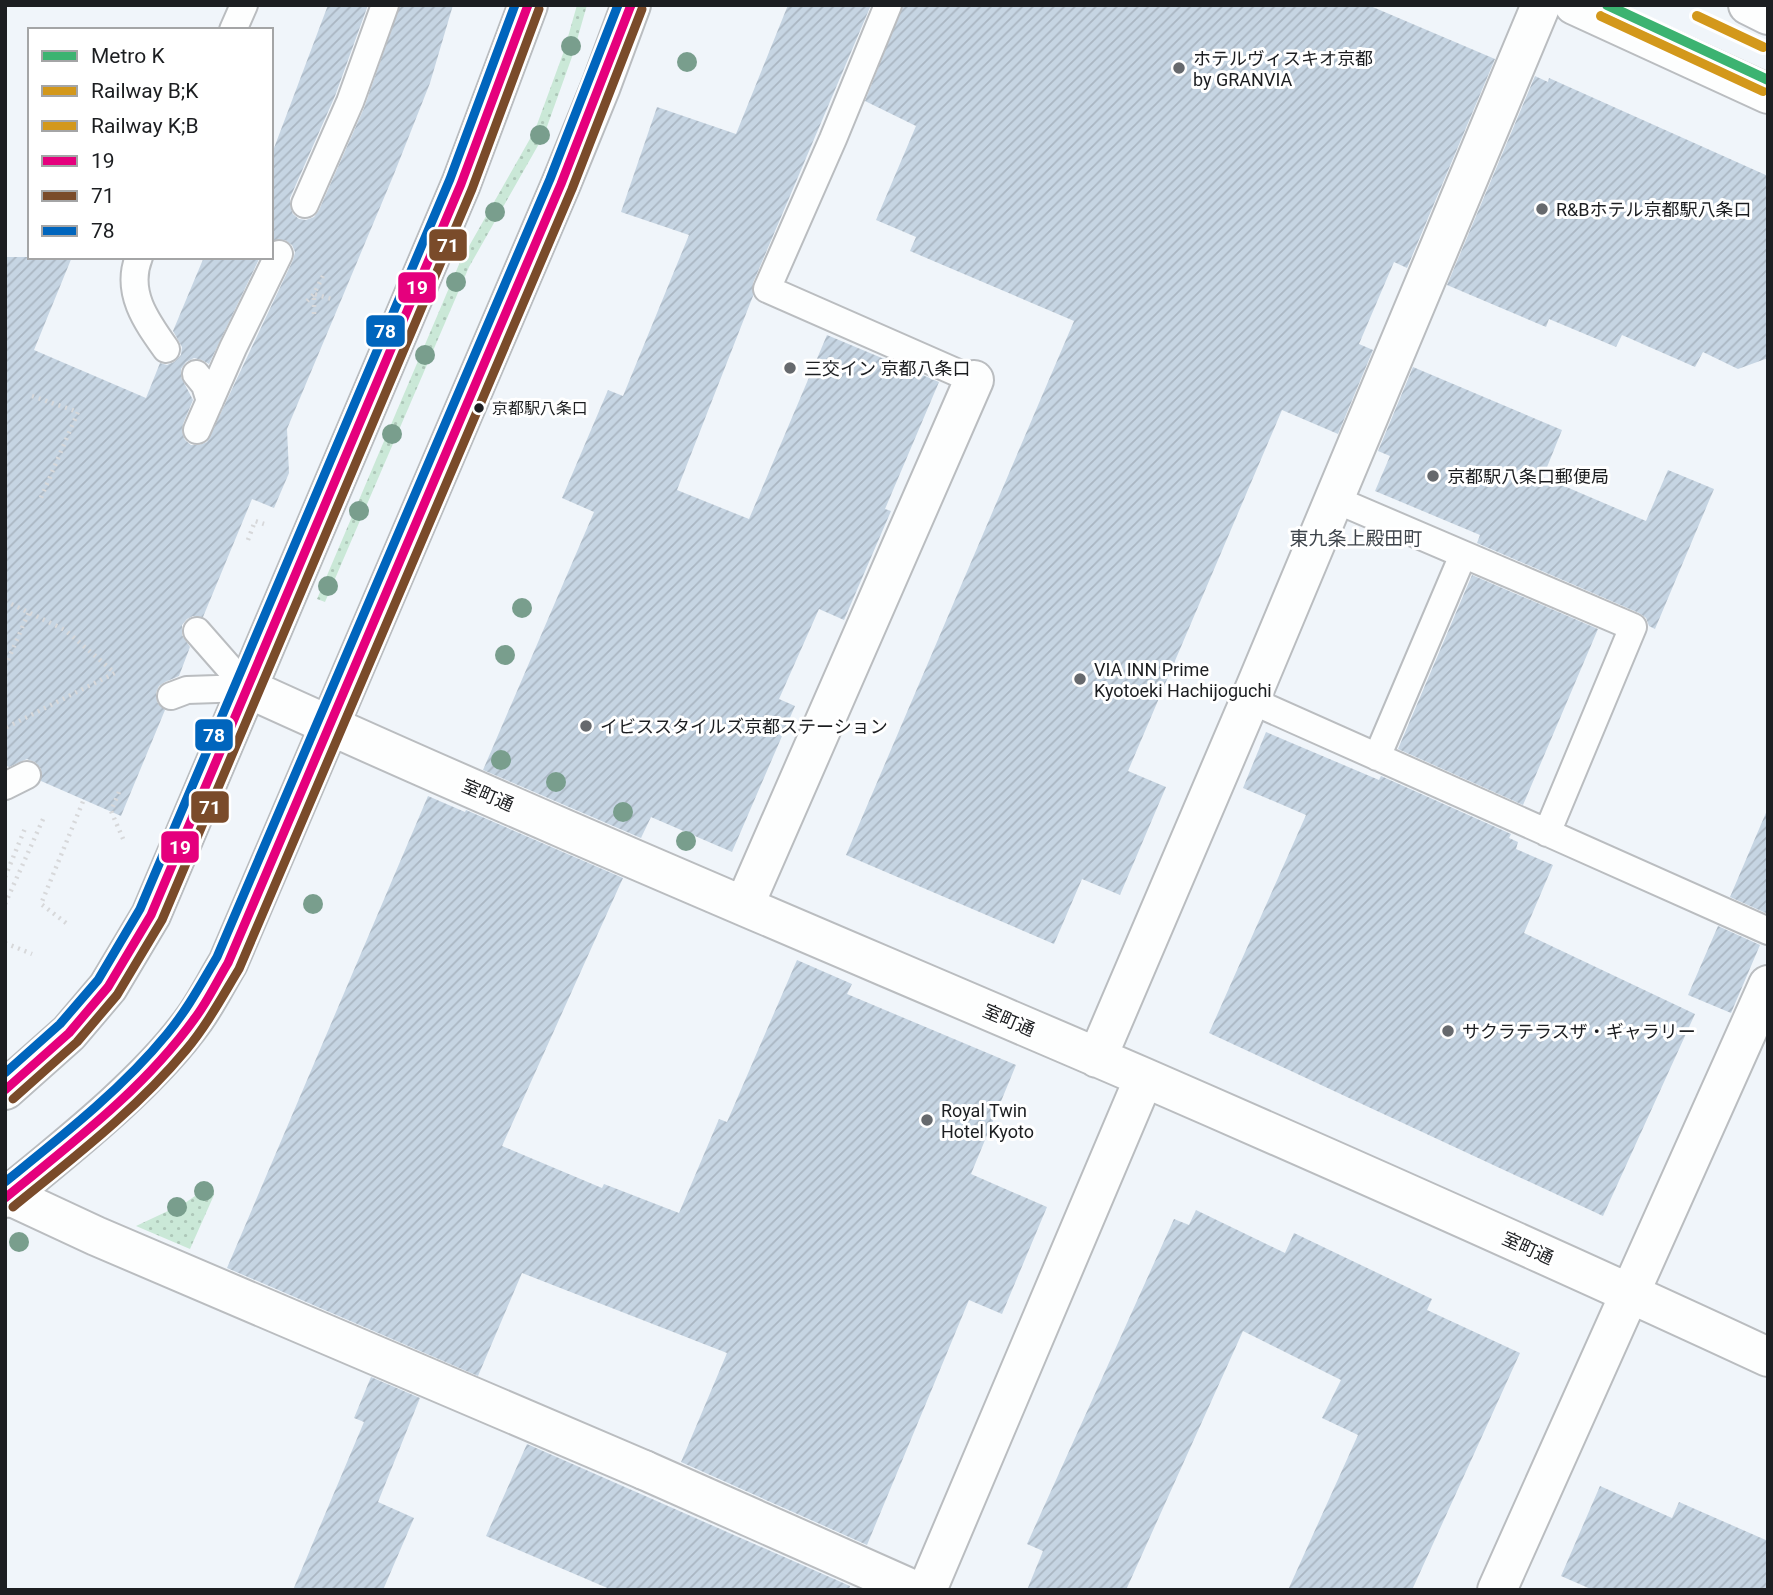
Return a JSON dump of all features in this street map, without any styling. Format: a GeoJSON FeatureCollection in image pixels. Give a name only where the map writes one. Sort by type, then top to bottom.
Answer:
{"type":"FeatureCollection","features":[{"type":"Feature","properties":{"kind":"street"},"geometry":{"type":"LineString","coordinates":[[5,1090],[69,1033],[108,987],[151,915],[461,184],[528,5]]}},
{"type":"Feature","properties":{"kind":"street"},"geometry":{"type":"LineString","coordinates":[[631,5],[561,184],[228,963],[194,1019],[151,1070],[6,1195],[914,1590]]}},
{"type":"Feature","properties":{"kind":"street"},"geometry":{"type":"LineString","coordinates":[[1097,1058],[1250,701],[1541,5]]}},
{"type":"Feature","properties":{"kind":"street"},"geometry":{"type":"LineString","coordinates":[[1574,5],[1768,94]]}},
{"type":"Feature","properties":{"kind":"street"},"geometry":{"type":"LineString","coordinates":[[1748,5],[1768,15]]}},
{"type":"Feature","properties":{"kind":"street"},"geometry":{"type":"LineString","coordinates":[[744,906],[974,380]]}},
{"type":"Feature","properties":{"kind":"street","name":"室町通"},"geometry":{"type":"LineString","coordinates":[[247,688],[1144,1078],[1768,1357]]}},
{"type":"Feature","properties":{"kind":"street"},"geometry":{"type":"LineString","coordinates":[[1497,1590],[1768,985]]}},
{"type":"Feature","properties":{"kind":"street"},"geometry":{"type":"LineString","coordinates":[[927,1590],[1144,1078]]}},
{"type":"Feature","properties":{"kind":"lane"},"geometry":{"type":"LineString","coordinates":[[234,28],[244,5]]}},
{"type":"Feature","properties":{"kind":"lane"},"geometry":{"type":"LineString","coordinates":[[305,204],[350,102],[385,5]]}},
{"type":"Feature","properties":{"kind":"lane"},"geometry":{"type":"LineString","coordinates":[[888,5],[834,139],[767,289],[974,380]]}},
{"type":"Feature","properties":{"kind":"lane"},"geometry":{"type":"LineString","coordinates":[[197,430],[279,254]]}},
{"type":"Feature","properties":{"kind":"lane"},"geometry":{"type":"LineString","coordinates":[[139,259],[134,285],[139,306],[166,349]]}},
{"type":"Feature","properties":{"kind":"lane"},"geometry":{"type":"LineString","coordinates":[[196,373],[205,385],[210,401]]}},
{"type":"Feature","properties":{"kind":"lane"},"geometry":{"type":"LineString","coordinates":[[1335,499],[1633,628],[1547,832]]}},
{"type":"Feature","properties":{"kind":"lane"},"geometry":{"type":"LineString","coordinates":[[1377,757],[1463,555]]}},
{"type":"Feature","properties":{"kind":"lane"},"geometry":{"type":"LineString","coordinates":[[197,631],[247,688]]}},
{"type":"Feature","properties":{"kind":"lane"},"geometry":{"type":"LineString","coordinates":[[171,696],[187,690],[247,688]]}},
{"type":"Feature","properties":{"kind":"lane"},"geometry":{"type":"LineString","coordinates":[[1250,701],[1768,932]]}},
{"type":"Feature","properties":{"kind":"path"},"geometry":{"type":"LineString","coordinates":[[299,309],[314,294],[325,272]]}},
{"type":"Feature","properties":{"kind":"path"},"geometry":{"type":"LineString","coordinates":[[314,294],[335,300]]}},
{"type":"Feature","properties":{"kind":"path"},"geometry":{"type":"LineString","coordinates":[[314,294],[314,314]]}},
{"type":"Feature","properties":{"kind":"path"},"geometry":{"type":"LineString","coordinates":[[33,396],[78,412],[40,500]]}},
{"type":"Feature","properties":{"kind":"path"},"geometry":{"type":"LineString","coordinates":[[248,540],[255,521],[270,527]]}},
{"type":"Feature","properties":{"kind":"path"},"geometry":{"type":"LineString","coordinates":[[5,601],[65,630],[116,673],[5,728]]}},
{"type":"Feature","properties":{"kind":"path"},"geometry":{"type":"LineString","coordinates":[[8,660],[29,612]]}},
{"type":"Feature","properties":{"kind":"path"},"geometry":{"type":"LineString","coordinates":[[119,792],[111,811],[124,841]]}},
{"type":"Feature","properties":{"kind":"path"},"geometry":{"type":"LineString","coordinates":[[66,923],[41,904],[84,799]]}},
{"type":"Feature","properties":{"kind":"path"},"geometry":{"type":"LineString","coordinates":[[5,904],[47,811]]}},
{"type":"Feature","properties":{"kind":"path"},"geometry":{"type":"LineString","coordinates":[[5,877],[30,818]]}},
{"type":"Feature","properties":{"kind":"path"},"geometry":{"type":"LineString","coordinates":[[5,943],[32,954]]}},
{"type":"Feature","properties":{"kind":"green space"},"geometry":{"type":"Polygon","coordinates":[[[577,5],[587,5],[544,135],[469,267],[325,602],[317,599],[460,262],[535,130],[564,51],[577,5]]]}},
{"type":"Feature","properties":{"kind":"green space"},"geometry":{"type":"Polygon","coordinates":[[[212,1184],[214,1195],[190,1249],[136,1226],[185,1203],[212,1184]]]}},
{"type":"Feature","properties":{"kind":"building"},"geometry":{"type":"Polygon","coordinates":[[[328,5],[368,5],[335,96],[290,198],[293,214],[306,220],[314,217],[319,210],[364,108],[400,5],[453,5],[430,83],[287,429],[289,473],[274,508],[252,499],[203,617],[193,616],[182,625],[182,635],[190,647],[179,676],[159,686],[156,693],[157,702],[165,710],[121,816],[41,781],[41,769],[35,762],[27,759],[9,767],[5,765],[5,257],[71,259],[34,350],[146,398],[160,363],[167,365],[181,355],[182,347],[173,331],[203,259],[259,259],[209,364],[194,358],[186,362],[181,369],[181,377],[193,400],[182,432],[191,445],[207,442],[295,252],[292,245],[285,240],[273,240],[273,151],[328,5]]]}},
{"type":"Feature","properties":{"kind":"building"},"geometry":{"type":"Polygon","coordinates":[[[788,5],[871,5],[753,283],[753,296],[677,490],[749,519],[827,335],[939,382],[885,509],[891,511],[844,620],[819,609],[779,699],[795,706],[732,852],[651,817],[641,838],[483,770],[594,512],[562,498],[608,390],[623,396],[689,235],[621,212],[657,107],[736,134],[788,5]]]}},
{"type":"Feature","properties":{"kind":"building"},"geometry":{"type":"Polygon","coordinates":[[[903,5],[1368,5],[1495,59],[1407,268],[1394,262],[1359,344],[1373,350],[1338,434],[1282,410],[1128,771],[1166,787],[1120,895],[1082,879],[1054,944],[846,855],[1074,321],[910,251],[916,237],[876,220],[916,126],[865,101],[903,5]]]}},
{"type":"Feature","properties":{"kind":"building"},"geometry":{"type":"Polygon","coordinates":[[[1535,76],[1548,82],[1549,78],[1768,176],[1768,358],[1738,369],[1703,352],[1695,367],[1622,335],[1616,347],[1549,319],[1546,327],[1447,285],[1535,76]]]}},
{"type":"Feature","properties":{"kind":"building"},"geometry":{"type":"Polygon","coordinates":[[[1413,367],[1562,430],[1543,477],[1646,521],[1668,470],[1714,489],[1655,629],[1649,626],[1646,618],[1639,613],[1477,543],[1480,535],[1375,491],[1390,456],[1378,451],[1413,367]]]}},
{"type":"Feature","properties":{"kind":"building"},"geometry":{"type":"Polygon","coordinates":[[[1472,575],[1598,629],[1523,805],[1398,749],[1472,575]]]}},
{"type":"Feature","properties":{"kind":"building"},"geometry":{"type":"Polygon","coordinates":[[[1266,732],[1379,780],[1381,776],[1511,834],[1509,838],[1518,842],[1516,849],[1553,865],[1524,933],[1695,1014],[1603,1216],[1209,1033],[1306,815],[1243,788],[1266,732]]]}},
{"type":"Feature","properties":{"kind":"building"},"geometry":{"type":"Polygon","coordinates":[[[428,796],[623,878],[502,1146],[602,1188],[604,1184],[679,1213],[719,1119],[727,1122],[797,960],[852,984],[847,994],[1016,1065],[971,1174],[1047,1207],[1002,1314],[969,1300],[867,1545],[681,1462],[727,1353],[522,1273],[478,1376],[227,1268],[428,796]]]}},
{"type":"Feature","properties":{"kind":"building"},"geometry":{"type":"Polygon","coordinates":[[[1768,808],[1768,914],[1730,897],[1768,808]]]}},
{"type":"Feature","properties":{"kind":"building"},"geometry":{"type":"Polygon","coordinates":[[[1718,926],[1760,945],[1731,1013],[1688,995],[1718,926]]]}},
{"type":"Feature","properties":{"kind":"building"},"geometry":{"type":"Polygon","coordinates":[[[1196,1210],[1285,1253],[1294,1233],[1432,1299],[1427,1310],[1520,1353],[1412,1590],[1288,1590],[1358,1435],[1322,1418],[1341,1380],[1243,1331],[1126,1590],[1027,1590],[1043,1551],[1027,1544],[1174,1219],[1189,1225],[1196,1210]]]}},
{"type":"Feature","properties":{"kind":"building"},"geometry":{"type":"Polygon","coordinates":[[[371,1377],[420,1398],[378,1502],[414,1518],[383,1590],[293,1590],[364,1422],[354,1418],[371,1377]]]}},
{"type":"Feature","properties":{"kind":"building"},"geometry":{"type":"Polygon","coordinates":[[[527,1444],[850,1586],[849,1590],[612,1590],[486,1536],[527,1444]]]}},
{"type":"Feature","properties":{"kind":"building"},"geometry":{"type":"Polygon","coordinates":[[[1600,1486],[1672,1518],[1679,1502],[1768,1541],[1768,1590],[1593,1590],[1561,1576],[1600,1486]]]}},
{"type":"Feature","properties":{"kind":"metro line","name":"K"},"geometry":{"type":"LineString","coordinates":[[1607,5],[1768,80]]}},
{"type":"Feature","properties":{"kind":"rail line","name":"B;K"},"geometry":{"type":"LineString","coordinates":[[1601,16],[1763,91]]}},
{"type":"Feature","properties":{"kind":"rail line","name":"K;B"},"geometry":{"type":"LineString","coordinates":[[1697,16],[1763,47]]}},
{"type":"Feature","properties":{"kind":"transit line","name":"78"},"geometry":{"type":"LineString","coordinates":[[5,1073],[60,1024],[98,980],[140,909],[450,179],[515,5]]}},
{"type":"Feature","properties":{"kind":"transit line","name":"19"},"geometry":{"type":"LineString","coordinates":[[5,1090],[69,1033],[108,987],[151,915],[461,184],[528,5]]}},
{"type":"Feature","properties":{"kind":"transit line","name":"78"},"geometry":{"type":"LineString","coordinates":[[5,1182],[90,1112],[149,1055],[181,1016],[217,957],[550,179],[618,5]]}},
{"type":"Feature","properties":{"kind":"transit line","name":"19"},"geometry":{"type":"LineString","coordinates":[[5,1198],[81,1136],[153,1068],[200,1011],[228,963],[561,184],[631,5]]}},
{"type":"Feature","properties":{"kind":"transit line","name":"71"},"geometry":{"type":"LineString","coordinates":[[13,1099],[77,1042],[117,995],[162,920],[472,189],[539,9]]}},
{"type":"Feature","properties":{"kind":"transit line","name":"71"},"geometry":{"type":"LineString","coordinates":[[13,1207],[103,1133],[167,1072],[201,1031],[239,969],[572,189],[642,9]]}},
{"type":"Feature","properties":{"kind":"place","name":"ホテルヴィスキオ京都 by GRANVIA"},"geometry":{"type":"Point","coordinates":[1179,68]}},
{"type":"Feature","properties":{"kind":"place","name":"R&Bホテル京都駅八条口"},"geometry":{"type":"Point","coordinates":[1542,209]}},
{"type":"Feature","properties":{"kind":"place","name":"三交イン 京都八条口"},"geometry":{"type":"Point","coordinates":[790,368]}},
{"type":"Feature","properties":{"kind":"place","name":"京都駅八条口"},"geometry":{"type":"Point","coordinates":[479,408]}},
{"type":"Feature","properties":{"kind":"place","name":"京都駅八条口郵便局"},"geometry":{"type":"Point","coordinates":[1433,476]}},
{"type":"Feature","properties":{"kind":"place","name":"VIA INN Prime Kyotoeki Hachijoguchi"},"geometry":{"type":"Point","coordinates":[1080,679]}},
{"type":"Feature","properties":{"kind":"place","name":"イビススタイルズ京都ステーション"},"geometry":{"type":"Point","coordinates":[586,726]}},
{"type":"Feature","properties":{"kind":"place","name":"サクラテラスザ・ギャラリー"},"geometry":{"type":"Point","coordinates":[1448,1031]}},
{"type":"Feature","properties":{"kind":"place","name":"Royal Twin Hotel Kyoto"},"geometry":{"type":"Point","coordinates":[927,1120]}},
{"type":"Feature","properties":{"kind":"district","name":"東九条上殿田町"},"geometry":{"type":"Point","coordinates":[1356,538]}}]}
